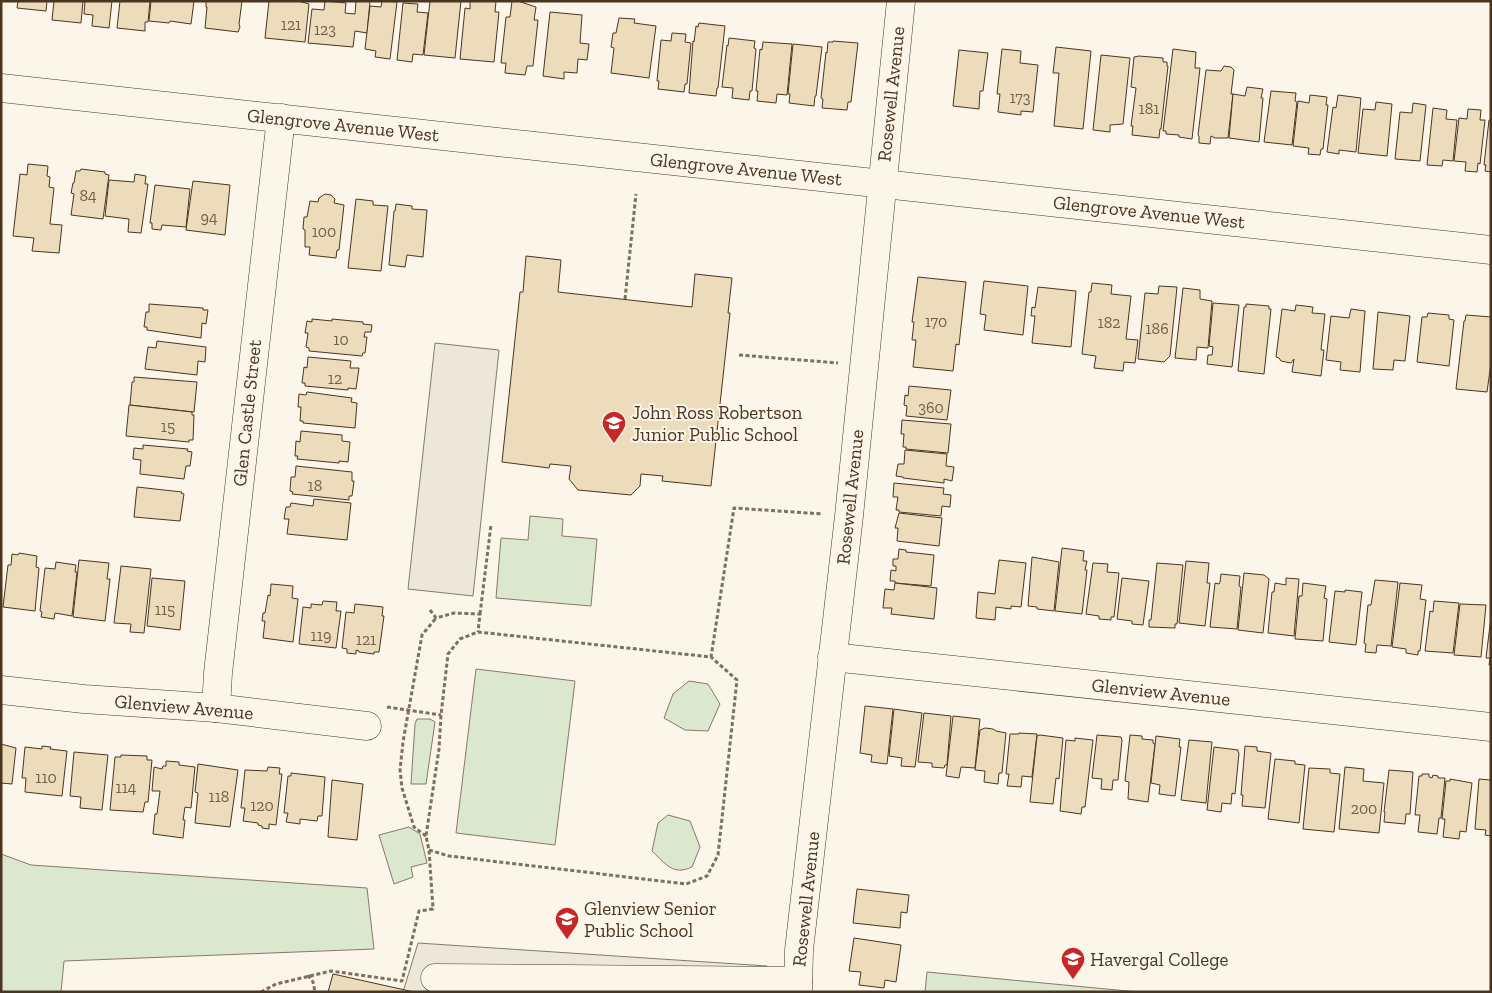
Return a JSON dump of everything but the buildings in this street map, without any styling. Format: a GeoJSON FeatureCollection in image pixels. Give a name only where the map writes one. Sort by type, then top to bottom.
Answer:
{"type":"FeatureCollection","features":[{"type":"Feature","properties":{"kind":"street","name":"Rosewell Avenue"},"geometry":{"type":"LineString","coordinates":[[798,986],[799,950],[849,516],[901,1]]}},
{"type":"Feature","properties":{"kind":"street","name":"Glengrove Avenue West"},"geometry":{"type":"LineString","coordinates":[[1,88],[1491,250]]}},
{"type":"Feature","properties":{"kind":"street","name":"Glen Castle Street"},"geometry":{"type":"LineString","coordinates":[[216,708],[218,673],[280,118]]}},
{"type":"Feature","properties":{"kind":"street","name":"Glenview Avenue"},"geometry":{"type":"LineString","coordinates":[[832,658],[1491,728]]}},
{"type":"Feature","properties":{"kind":"street","name":"Glenview Avenue"},"geometry":{"type":"LineString","coordinates":[[1,690],[216,708],[373,716]]}},
{"type":"Feature","properties":{"kind":"street"},"geometry":{"type":"LineString","coordinates":[[435,978],[798,986]]}},
{"type":"Feature","properties":{"kind":"path"},"geometry":{"type":"LineString","coordinates":[[625,299],[636,194]]}},
{"type":"Feature","properties":{"kind":"path"},"geometry":{"type":"LineString","coordinates":[[739,355],[842,363]]}},
{"type":"Feature","properties":{"kind":"path"},"geometry":{"type":"LineString","coordinates":[[711,657],[734,508],[849,516]]}},
{"type":"Feature","properties":{"kind":"path"},"geometry":{"type":"LineString","coordinates":[[478,632],[491,525]]}},
{"type":"Feature","properties":{"kind":"path"},"geometry":{"type":"LineString","coordinates":[[430,610],[436,618]]}},
{"type":"Feature","properties":{"kind":"path"},"geometry":{"type":"LineString","coordinates":[[426,836],[414,828],[402,788],[400,770],[403,742],[422,635],[436,618],[454,613],[480,614]]}},
{"type":"Feature","properties":{"kind":"path"},"geometry":{"type":"LineString","coordinates":[[261,992],[276,984],[308,975],[333,971],[402,981],[419,911],[433,910],[429,850],[426,836],[439,750],[448,654],[460,639],[478,632],[711,657],[736,680],[718,855],[707,876],[686,884],[450,856],[429,850]]}},
{"type":"Feature","properties":{"kind":"path"},"geometry":{"type":"LineString","coordinates":[[373,716],[409,710],[441,715]]}},
{"type":"Feature","properties":{"kind":"path"},"geometry":{"type":"LineString","coordinates":[[308,975],[313,982],[315,992]]}},
{"type":"Feature","properties":{"kind":"green space"},"geometry":{"type":"Polygon","coordinates":[[[530,516],[563,519],[562,536],[597,539],[591,606],[496,598],[501,538],[528,540],[530,516]]]}},
{"type":"Feature","properties":{"kind":"green space"},"geometry":{"type":"Polygon","coordinates":[[[476,669],[575,681],[555,845],[456,833],[476,669]]]}},
{"type":"Feature","properties":{"kind":"green space"},"geometry":{"type":"Polygon","coordinates":[[[689,681],[708,684],[720,704],[708,731],[685,730],[664,718],[673,694],[689,681]]]}},
{"type":"Feature","properties":{"kind":"green space"},"geometry":{"type":"Polygon","coordinates":[[[417,719],[430,719],[435,722],[426,784],[411,784],[415,724],[417,719]]]}},
{"type":"Feature","properties":{"kind":"green space"},"geometry":{"type":"Polygon","coordinates":[[[668,815],[690,821],[700,847],[692,867],[680,870],[670,867],[652,851],[658,823],[668,815]]]}},
{"type":"Feature","properties":{"kind":"green space"},"geometry":{"type":"Polygon","coordinates":[[[409,827],[420,834],[427,863],[411,867],[413,877],[394,884],[379,835],[409,827]]]}},
{"type":"Feature","properties":{"kind":"green space"},"geometry":{"type":"Polygon","coordinates":[[[1,854],[31,865],[367,888],[374,949],[64,961],[61,992],[1,992],[1,854]]]}},
{"type":"Feature","properties":{"kind":"green space"},"geometry":{"type":"Polygon","coordinates":[[[927,972],[1138,992],[925,992],[927,972]]]}},
{"type":"Feature","properties":{"kind":"shaded area"},"geometry":{"type":"Polygon","coordinates":[[[435,343],[499,350],[473,596],[408,589],[435,343]]]}},
{"type":"Feature","properties":{"kind":"shaded area"},"geometry":{"type":"Polygon","coordinates":[[[418,943],[767,966],[765,992],[403,992],[418,943]]]}},
{"type":"Feature","properties":{"kind":"place","name":"John Ross Robertson Junior Public School"},"geometry":{"type":"Point","coordinates":[614,444]}},
{"type":"Feature","properties":{"kind":"place","name":"Glenview Senior Public School"},"geometry":{"type":"Point","coordinates":[567,940]}},
{"type":"Feature","properties":{"kind":"place","name":"Havergal College"},"geometry":{"type":"Point","coordinates":[1073,980]}}]}
